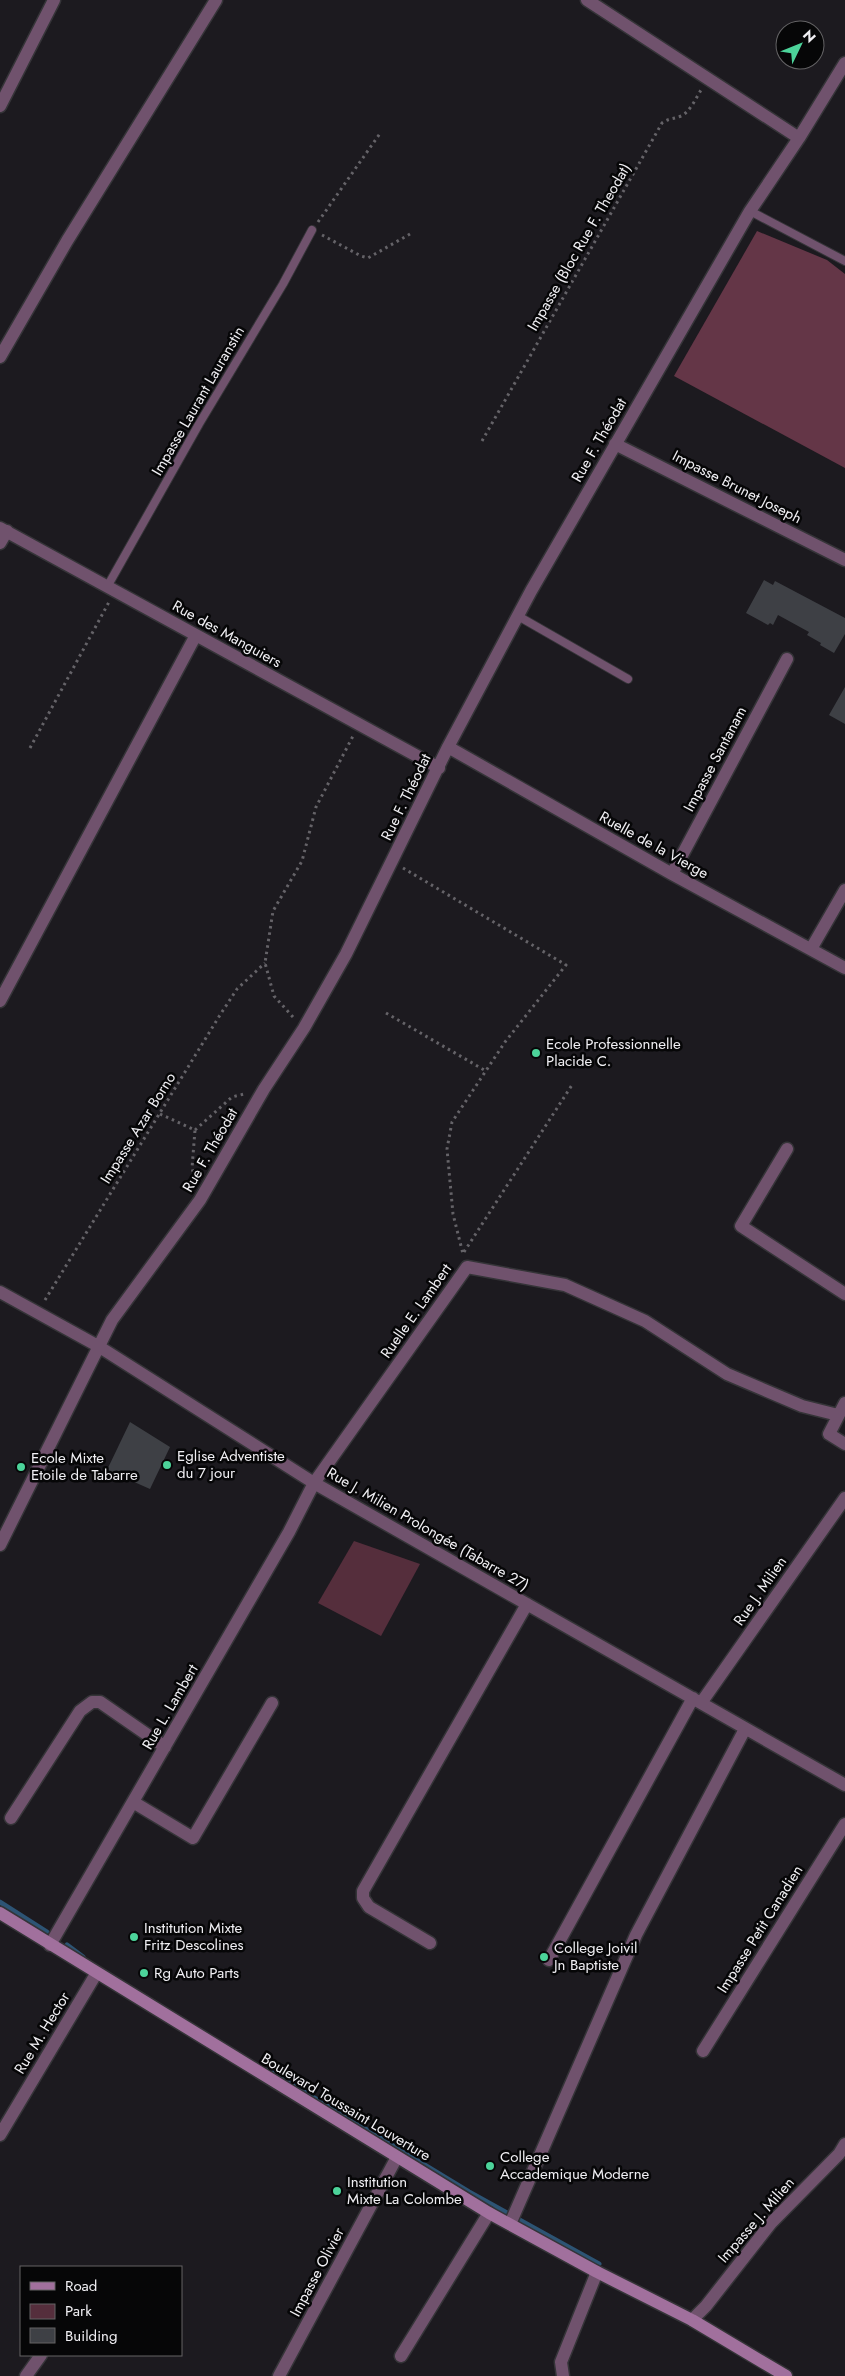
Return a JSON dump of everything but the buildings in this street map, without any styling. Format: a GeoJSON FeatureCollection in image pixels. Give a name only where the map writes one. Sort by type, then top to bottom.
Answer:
{"type":"FeatureCollection","features":[{"type":"Feature","properties":{"kind":"main road","name":"Boulevard Toussaint Louverture"},"geometry":{"type":"LineString","coordinates":[[0,1913],[96,1974],[489,2213],[514,2217],[597,2272],[692,2320],[786,2376]]}},
{"type":"Feature","properties":{"kind":"street"},"geometry":{"type":"LineString","coordinates":[[0,106],[54,0]]}},
{"type":"Feature","properties":{"kind":"street"},"geometry":{"type":"LineString","coordinates":[[0,356],[67,241],[216,0]]}},
{"type":"Feature","properties":{"kind":"street"},"geometry":{"type":"LineString","coordinates":[[587,0],[799,138]]}},
{"type":"Feature","properties":{"kind":"street","name":"Rue F. Théodat"},"geometry":{"type":"LineString","coordinates":[[0,1546],[112,1320],[200,1200],[264,1089],[304,1028],[346,954],[448,747],[518,616],[750,211],[799,138],[845,63]]}},
{"type":"Feature","properties":{"kind":"street","name":"Impasse Brunet Joseph"},"geometry":{"type":"LineString","coordinates":[[615,444],[845,560]]}},
{"type":"Feature","properties":{"kind":"street"},"geometry":{"type":"LineString","coordinates":[[0,542],[3,529]]}},
{"type":"Feature","properties":{"kind":"street","name":"Rue des Manguiers"},"geometry":{"type":"LineString","coordinates":[[3,529],[439,768]]}},
{"type":"Feature","properties":{"kind":"street"},"geometry":{"type":"LineString","coordinates":[[0,1000],[196,635]]}},
{"type":"Feature","properties":{"kind":"street","name":"Impasse Santanam"},"geometry":{"type":"LineString","coordinates":[[672,874],[787,659]]}},
{"type":"Feature","properties":{"kind":"street","name":"Ruelle de la Vierge"},"geometry":{"type":"LineString","coordinates":[[448,747],[672,874],[845,968]]}},
{"type":"Feature","properties":{"kind":"street"},"geometry":{"type":"LineString","coordinates":[[811,950],[845,890]]}},
{"type":"Feature","properties":{"kind":"street"},"geometry":{"type":"LineString","coordinates":[[787,1149],[741,1226],[845,1294]]}},
{"type":"Feature","properties":{"kind":"street","name":"Ruelle E. Lambert"},"geometry":{"type":"LineString","coordinates":[[314,1483],[467,1267],[565,1285],[645,1321],[727,1374],[802,1406],[838,1415]]}},
{"type":"Feature","properties":{"kind":"street","name":"Rue J. Milien Prolongée (Tabarre 27)"},"geometry":{"type":"LineString","coordinates":[[0,1292],[39,1311],[98,1346],[314,1483],[845,1785]]}},
{"type":"Feature","properties":{"kind":"street"},"geometry":{"type":"LineString","coordinates":[[845,1404],[829,1434],[845,1444]]}},
{"type":"Feature","properties":{"kind":"street","name":"Rue L. Lambert"},"geometry":{"type":"LineString","coordinates":[[50,1945],[289,1532],[314,1483]]}},
{"type":"Feature","properties":{"kind":"street","name":"Rue J. Milien"},"geometry":{"type":"LineString","coordinates":[[550,1960],[697,1701],[845,1498]]}},
{"type":"Feature","properties":{"kind":"street"},"geometry":{"type":"LineString","coordinates":[[430,1943],[369,1907],[363,1898],[362,1891],[527,1604]]}},
{"type":"Feature","properties":{"kind":"street"},"geometry":{"type":"LineString","coordinates":[[11,1818],[80,1711],[92,1702],[100,1702],[165,1748]]}},
{"type":"Feature","properties":{"kind":"street"},"geometry":{"type":"LineString","coordinates":[[134,1802],[193,1838],[272,1703]]}},
{"type":"Feature","properties":{"kind":"street"},"geometry":{"type":"LineString","coordinates":[[514,2217],[636,1936],[745,1729]]}},
{"type":"Feature","properties":{"kind":"street","name":"Impasse Petit Canadien"},"geometry":{"type":"LineString","coordinates":[[703,2051],[845,1824]]}},
{"type":"Feature","properties":{"kind":"street","name":"Rue M. Hector"},"geometry":{"type":"LineString","coordinates":[[0,2135],[96,1974]]}},
{"type":"Feature","properties":{"kind":"street","name":"Impasse J. Milien"},"geometry":{"type":"LineString","coordinates":[[692,2320],[706,2306],[771,2222],[839,2154],[845,2144]]}},
{"type":"Feature","properties":{"kind":"street","name":"Impasse Olivier"},"geometry":{"type":"LineString","coordinates":[[279,2376],[397,2157]]}},
{"type":"Feature","properties":{"kind":"street"},"geometry":{"type":"LineString","coordinates":[[401,2356],[489,2213]]}},
{"type":"Feature","properties":{"kind":"street"},"geometry":{"type":"LineString","coordinates":[[563,2376],[561,2362],[597,2272]]}},
{"type":"Feature","properties":{"kind":"street"},"geometry":{"type":"LineString","coordinates":[[26,2376],[40,2356]]}},
{"type":"Feature","properties":{"kind":"lane"},"geometry":{"type":"LineString","coordinates":[[750,211],[845,261]]}},
{"type":"Feature","properties":{"kind":"lane","name":"Impasse Laurant Lauranstin"},"geometry":{"type":"LineString","coordinates":[[111,589],[199,424],[283,284],[312,230]]}},
{"type":"Feature","properties":{"kind":"lane"},"geometry":{"type":"LineString","coordinates":[[518,616],[628,679]]}},
{"type":"Feature","properties":{"kind":"path","name":"Impasse (Bloc Rue F. Theodat)"},"geometry":{"type":"LineString","coordinates":[[482,441],[662,122],[668,118],[682,116],[709,79]]}},
{"type":"Feature","properties":{"kind":"path"},"geometry":{"type":"LineString","coordinates":[[381,132],[312,230],[368,258],[410,234]]}},
{"type":"Feature","properties":{"kind":"path"},"geometry":{"type":"LineString","coordinates":[[30,748],[111,589]]}},
{"type":"Feature","properties":{"kind":"path"},"geometry":{"type":"LineString","coordinates":[[304,1028],[274,996],[265,963],[273,911],[302,861],[316,807],[360,725]]}},
{"type":"Feature","properties":{"kind":"path"},"geometry":{"type":"LineString","coordinates":[[392,862],[566,965],[506,1042],[452,1122],[446,1149],[453,1214],[467,1267]]}},
{"type":"Feature","properties":{"kind":"path","name":"Impasse Azar Borno"},"geometry":{"type":"LineString","coordinates":[[39,1311],[237,989],[265,963]]}},
{"type":"Feature","properties":{"kind":"path"},"geometry":{"type":"LineString","coordinates":[[386,1013],[486,1071]]}},
{"type":"Feature","properties":{"kind":"path"},"geometry":{"type":"LineString","coordinates":[[463,1252],[572,1084]]}},
{"type":"Feature","properties":{"kind":"path"},"geometry":{"type":"LineString","coordinates":[[200,1200],[192,1168],[195,1130],[232,1097],[264,1089]]}},
{"type":"Feature","properties":{"kind":"path"},"geometry":{"type":"LineString","coordinates":[[160,1114],[195,1130]]}},
{"type":"Feature","properties":{"kind":"green space"},"geometry":{"type":"Polygon","coordinates":[[[354,1541],[420,1564],[381,1636],[318,1603],[354,1541]]]}},
{"type":"Feature","properties":{"kind":"shaded area"},"geometry":{"type":"Polygon","coordinates":[[[757,231],[827,260],[845,274],[845,468],[674,376],[757,231]]]}},
{"type":"Feature","properties":{"kind":"waterway"},"geometry":{"type":"LineString","coordinates":[[0,1902],[47,1932]]}},
{"type":"Feature","properties":{"kind":"waterway"},"geometry":{"type":"LineString","coordinates":[[67,1945],[83,1957]]}},
{"type":"Feature","properties":{"kind":"waterway"},"geometry":{"type":"LineString","coordinates":[[268,2070],[469,2192],[599,2264]]}},
{"type":"Feature","properties":{"kind":"place","name":"Ecole Professionnelle Placide C."},"geometry":{"type":"Point","coordinates":[536,1053]}},
{"type":"Feature","properties":{"kind":"place","name":"Eglise Adventiste du 7 jour"},"geometry":{"type":"Point","coordinates":[167,1465]}},
{"type":"Feature","properties":{"kind":"place","name":"Ecole Mixte Etoile de Tabarre"},"geometry":{"type":"Point","coordinates":[21,1467]}},
{"type":"Feature","properties":{"kind":"place","name":"Institution Mixte Fritz Descolines"},"geometry":{"type":"Point","coordinates":[134,1937]}},
{"type":"Feature","properties":{"kind":"place","name":"College Joivil Jn Baptiste"},"geometry":{"type":"Point","coordinates":[544,1957]}},
{"type":"Feature","properties":{"kind":"place","name":"Rg Auto Parts"},"geometry":{"type":"Point","coordinates":[144,1973]}},
{"type":"Feature","properties":{"kind":"place","name":"College Accademique Moderne"},"geometry":{"type":"Point","coordinates":[490,2166]}},
{"type":"Feature","properties":{"kind":"place","name":"Institution Mixte La Colombe"},"geometry":{"type":"Point","coordinates":[337,2191]}}]}
